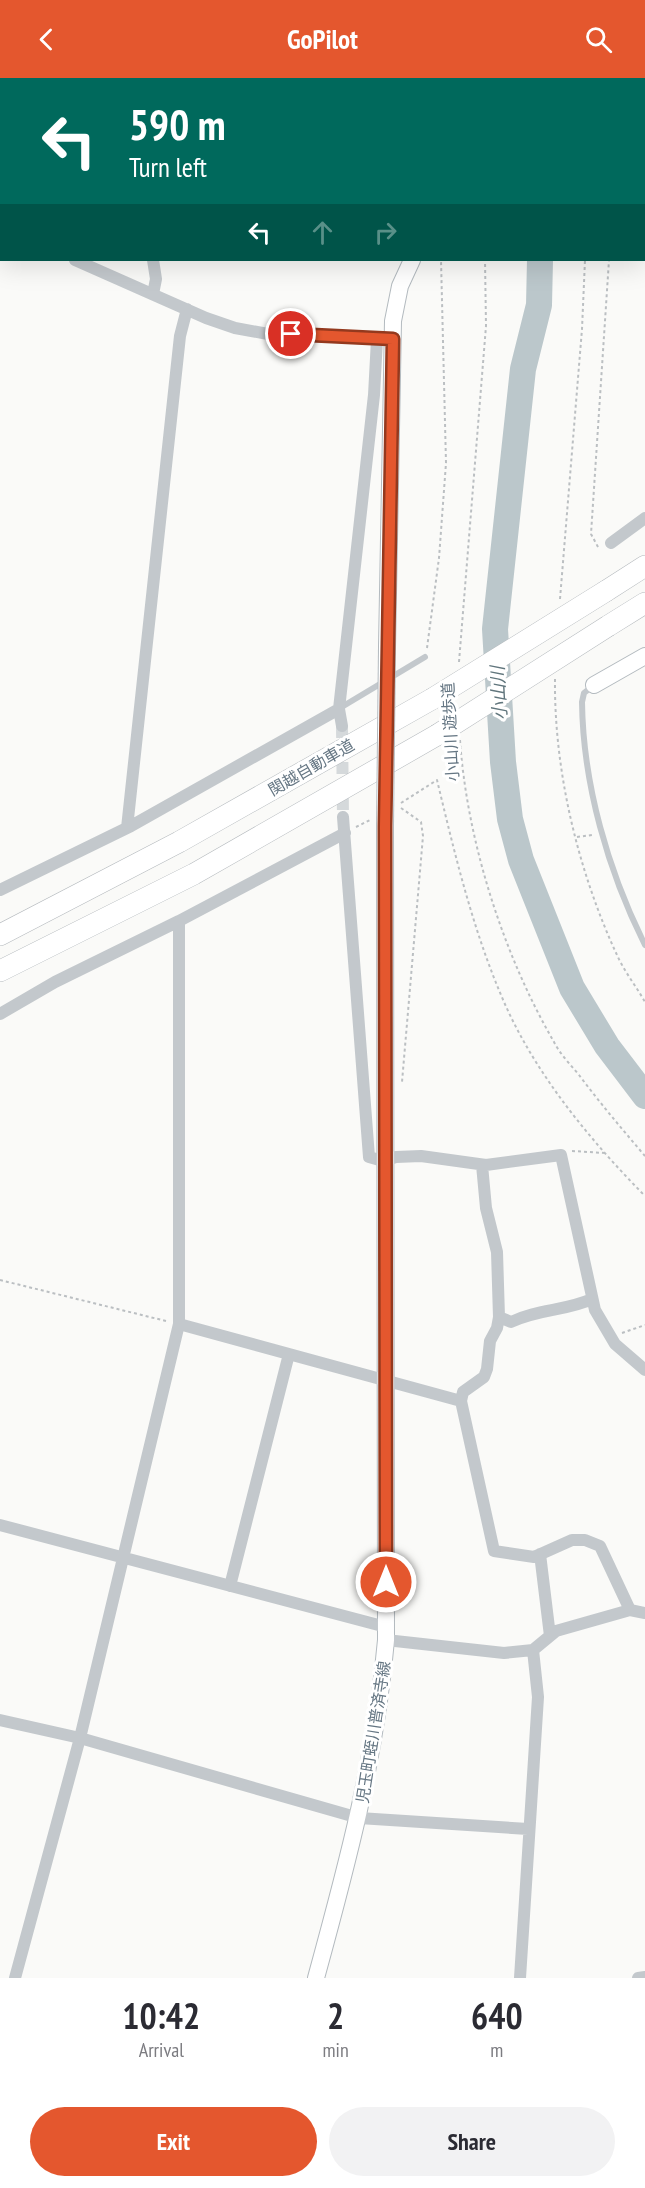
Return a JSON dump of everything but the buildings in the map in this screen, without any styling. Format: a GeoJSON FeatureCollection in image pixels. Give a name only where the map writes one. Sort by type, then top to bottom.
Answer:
{"type":"FeatureCollection","features":[{"type":"Feature","properties":{"kind":"highway","name":"関越自動車道"},"geometry":{"type":"LineString","coordinates":[[0,934],[179,842],[432,699],[645,566]]}},
{"type":"Feature","properties":{"kind":"highway"},"geometry":{"type":"LineString","coordinates":[[0,971],[194,874],[437,735],[645,603]]}},
{"type":"Feature","properties":{"kind":"main road","name":"児玉町蛭川普済寺線"},"geometry":{"type":"LineString","coordinates":[[316,1978],[359,1818],[381,1696],[386,1633],[381,822],[387,648],[385,339],[395,304],[412,261]]}},
{"type":"Feature","properties":{"kind":"main road"},"geometry":{"type":"LineString","coordinates":[[594,685],[645,656]]}},
{"type":"Feature","properties":{"kind":"street"},"geometry":{"type":"LineString","coordinates":[[77,261],[235,328],[268,334],[385,339],[374,396],[339,709],[342,726]]}},
{"type":"Feature","properties":{"kind":"street"},"geometry":{"type":"LineString","coordinates":[[153,261],[156,279],[153,294]]}},
{"type":"Feature","properties":{"kind":"street"},"geometry":{"type":"LineString","coordinates":[[127,828],[180,336],[187,309]]}},
{"type":"Feature","properties":{"kind":"street"},"geometry":{"type":"LineString","coordinates":[[611,543],[645,518]]}},
{"type":"Feature","properties":{"kind":"street"},"geometry":{"type":"LineString","coordinates":[[0,890],[127,828],[339,709]]}},
{"type":"Feature","properties":{"kind":"street"},"geometry":{"type":"LineString","coordinates":[[343,817],[369,1157],[383,1161],[396,1157],[421,1156],[482,1165],[561,1155],[595,1310],[615,1344],[645,1370]]}},
{"type":"Feature","properties":{"kind":"street"},"geometry":{"type":"LineString","coordinates":[[0,1014],[55,982],[179,921],[345,833]]}},
{"type":"Feature","properties":{"kind":"street"},"geometry":{"type":"LineString","coordinates":[[15,1978],[80,1738],[179,1324],[179,921]]}},
{"type":"Feature","properties":{"kind":"street"},"geometry":{"type":"LineString","coordinates":[[482,1165],[486,1208],[497,1252],[499,1317],[497,1328],[490,1341],[484,1377],[463,1392],[461,1401],[494,1551],[534,1557],[555,1545],[572,1540],[585,1540],[600,1546],[630,1610]]}},
{"type":"Feature","properties":{"kind":"street"},"geometry":{"type":"LineString","coordinates":[[499,1317],[511,1322],[525,1315],[574,1307],[592,1299]]}},
{"type":"Feature","properties":{"kind":"street"},"geometry":{"type":"LineString","coordinates":[[179,1324],[461,1401]]}},
{"type":"Feature","properties":{"kind":"street"},"geometry":{"type":"LineString","coordinates":[[230,1586],[289,1354]]}},
{"type":"Feature","properties":{"kind":"street"},"geometry":{"type":"LineString","coordinates":[[0,1525],[230,1586],[386,1633],[504,1653],[533,1650],[556,1631],[630,1610],[645,1613]]}},
{"type":"Feature","properties":{"kind":"street"},"geometry":{"type":"LineString","coordinates":[[540,1554],[550,1636]]}},
{"type":"Feature","properties":{"kind":"street"},"geometry":{"type":"LineString","coordinates":[[520,1978],[538,1697],[533,1650]]}},
{"type":"Feature","properties":{"kind":"street"},"geometry":{"type":"LineString","coordinates":[[0,1720],[80,1738],[359,1818],[528,1829]]}},
{"type":"Feature","properties":{"kind":"street"},"geometry":{"type":"LineString","coordinates":[[638,1978],[645,1977]]}},
{"type":"Feature","properties":{"kind":"lane"},"geometry":{"type":"LineString","coordinates":[[339,709],[425,657]]}},
{"type":"Feature","properties":{"kind":"lane"},"geometry":{"type":"LineString","coordinates":[[594,685],[584,693],[582,702],[594,798],[620,886],[645,945]]}},
{"type":"Feature","properties":{"kind":"path"},"geometry":{"type":"LineString","coordinates":[[425,657],[439,558],[447,463],[441,261]]}},
{"type":"Feature","properties":{"kind":"path","name":"小山川 遊歩道"},"geometry":{"type":"LineString","coordinates":[[459,669],[486,326],[485,261]]}},
{"type":"Feature","properties":{"kind":"path"},"geometry":{"type":"LineString","coordinates":[[609,261],[591,534],[596,547],[604,548],[611,543]]}},
{"type":"Feature","properties":{"kind":"path","name":"小山川 遊歩道"},"geometry":{"type":"LineString","coordinates":[[460,738],[465,793],[472,825],[502,928],[519,972],[555,1044],[645,1156]]}},
{"type":"Feature","properties":{"kind":"path"},"geometry":{"type":"LineString","coordinates":[[402,1084],[423,836],[421,822],[398,806],[437,780],[478,934],[505,1003],[572,1113],[645,1197]]}},
{"type":"Feature","properties":{"kind":"path"},"geometry":{"type":"LineString","coordinates":[[345,833],[381,822]]}},
{"type":"Feature","properties":{"kind":"path"},"geometry":{"type":"LineString","coordinates":[[577,837],[586,836]]}},
{"type":"Feature","properties":{"kind":"path"},"geometry":{"type":"LineString","coordinates":[[561,1155],[574,1150],[606,1154]]}},
{"type":"Feature","properties":{"kind":"path"},"geometry":{"type":"LineString","coordinates":[[0,1280],[179,1324]]}},
{"type":"Feature","properties":{"kind":"path"},"geometry":{"type":"LineString","coordinates":[[611,1337],[645,1325]]}},
{"type":"Feature","properties":{"kind":"waterway","name":"小山川"},"geometry":{"type":"LineString","coordinates":[[540,261],[539,305],[523,369],[495,629],[503,762],[510,819],[521,860],[572,988],[607,1046],[645,1096]]}},
{"type":"Feature","properties":{"kind":"tunnel"},"geometry":{"type":"LineString","coordinates":[[342,726],[343,817]]}},
{"type":"Feature","properties":{"kind":"route"},"geometry":{"type":"LineString","coordinates":[[291,334],[393,339],[387,648],[383,1161],[386,1582]]}}]}
